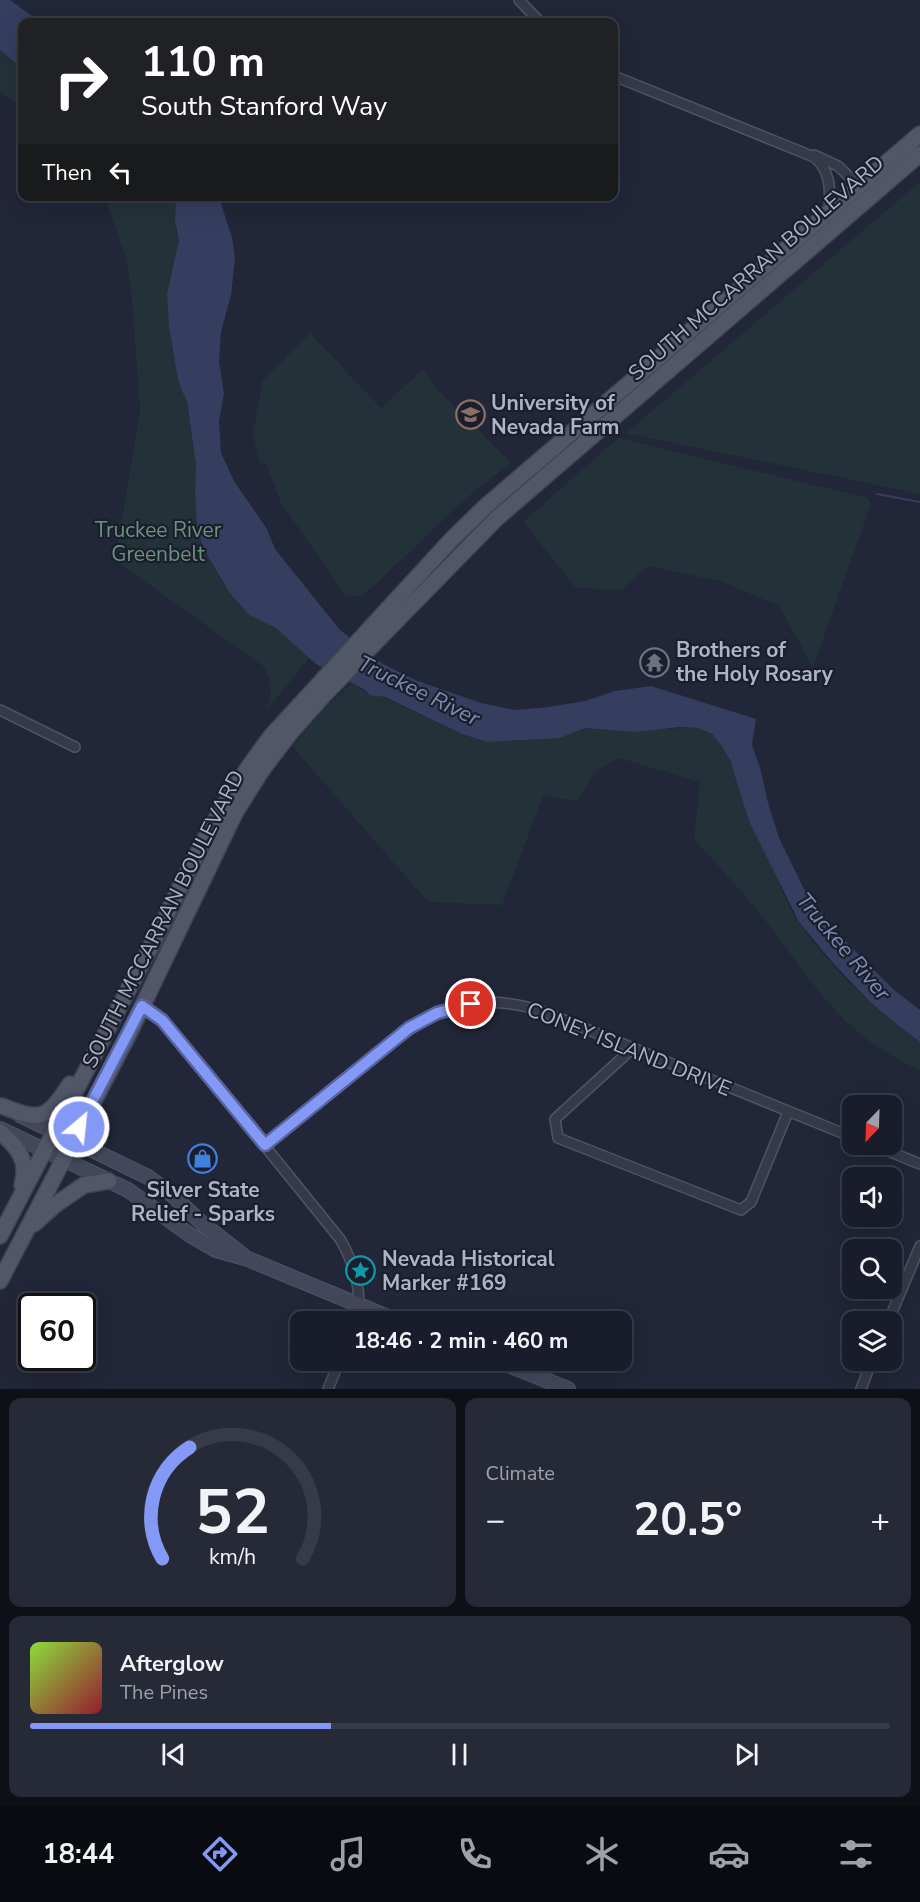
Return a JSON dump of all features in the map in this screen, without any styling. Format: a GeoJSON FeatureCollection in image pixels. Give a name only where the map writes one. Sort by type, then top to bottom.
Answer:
{"type":"FeatureCollection","features":[{"type":"Feature","properties":{"kind":"main road","name":"SOUTH MCCARRAN BOULEVARD"},"geometry":{"type":"LineString","coordinates":[[0,1236],[117,1013],[188,869],[229,795],[272,735],[320,691],[379,628],[451,540],[486,506],[920,134]]}},
{"type":"Feature","properties":{"kind":"main road","name":"SOUTH MCCARRAN BOULEVARD"},"geometry":{"type":"LineString","coordinates":[[379,628],[539,481],[920,154]]}},
{"type":"Feature","properties":{"kind":"main road"},"geometry":{"type":"LineString","coordinates":[[529,469],[539,481]]}},
{"type":"Feature","properties":{"kind":"main road","name":"SOUTH MCCARRAN BOULEVARD"},"geometry":{"type":"LineString","coordinates":[[0,1281],[142,1006],[224,836],[248,792],[320,691]]}},
{"type":"Feature","properties":{"kind":"main road"},"geometry":{"type":"LineString","coordinates":[[1,1106],[36,1116],[55,1107],[117,1013]]}},
{"type":"Feature","properties":{"kind":"main road"},"geometry":{"type":"LineString","coordinates":[[1,1106],[138,1171],[160,1185],[203,1224],[248,1259]]}},
{"type":"Feature","properties":{"kind":"main road"},"geometry":{"type":"LineString","coordinates":[[0,1130],[109,1181],[145,1201],[179,1228],[216,1250],[248,1259],[373,1311]]}},
{"type":"Feature","properties":{"kind":"main road"},"geometry":{"type":"LineString","coordinates":[[0,1130],[19,1150],[24,1162],[24,1178],[18,1202]]}},
{"type":"Feature","properties":{"kind":"main road"},"geometry":{"type":"LineString","coordinates":[[24,1234],[48,1210],[85,1184],[109,1181]]}},
{"type":"Feature","properties":{"kind":"main road"},"geometry":{"type":"LineString","coordinates":[[523,1371],[568,1389]]}},
{"type":"Feature","properties":{"kind":"street"},"geometry":{"type":"LineString","coordinates":[[519,0],[536,18]]}},
{"type":"Feature","properties":{"kind":"street"},"geometry":{"type":"LineString","coordinates":[[618,78],[821,157],[836,164],[860,187]]}},
{"type":"Feature","properties":{"kind":"street"},"geometry":{"type":"LineString","coordinates":[[809,154],[823,165],[828,175],[830,213]]}},
{"type":"Feature","properties":{"kind":"street"},"geometry":{"type":"LineString","coordinates":[[0,710],[75,747]]}},
{"type":"Feature","properties":{"kind":"street","name":"CONEY ISLAND DRIVE"},"geometry":{"type":"LineString","coordinates":[[265,1145],[409,1028],[437,1013],[472,1003],[488,1002],[526,1006],[842,1133]]}},
{"type":"Feature","properties":{"kind":"street"},"geometry":{"type":"LineString","coordinates":[[142,1006],[162,1020],[340,1239],[353,1266],[358,1311]]}},
{"type":"Feature","properties":{"kind":"street"},"geometry":{"type":"LineString","coordinates":[[633,1048],[555,1119],[558,1138],[741,1210],[751,1202],[788,1112]]}},
{"type":"Feature","properties":{"kind":"street"},"geometry":{"type":"LineString","coordinates":[[898,1155],[920,1164]]}},
{"type":"Feature","properties":{"kind":"street"},"geometry":{"type":"LineString","coordinates":[[893,1311],[920,1246]]}},
{"type":"Feature","properties":{"kind":"street"},"geometry":{"type":"LineString","coordinates":[[328,1389],[335,1371]]}},
{"type":"Feature","properties":{"kind":"street"},"geometry":{"type":"LineString","coordinates":[[861,1389],[868,1371]]}},
{"type":"Feature","properties":{"kind":"green space"},"geometry":{"type":"Polygon","coordinates":[[[0,50],[18,65],[18,105],[0,92],[0,50]]]}},
{"type":"Feature","properties":{"kind":"green space"},"geometry":{"type":"Polygon","coordinates":[[[920,182],[920,494],[626,433],[920,182]]]}},
{"type":"Feature","properties":{"kind":"green space","name":"Truckee River Greenbelt"},"geometry":{"type":"Polygon","coordinates":[[[106,201],[176,201],[176,231],[179,241],[167,293],[172,344],[181,389],[187,401],[196,465],[197,526],[203,548],[220,579],[242,608],[276,628],[310,657],[265,712],[271,688],[269,677],[263,666],[115,560],[140,411],[127,262],[106,201]]]}},
{"type":"Feature","properties":{"kind":"green space"},"geometry":{"type":"Polygon","coordinates":[[[310,333],[381,408],[423,369],[440,392],[511,462],[463,501],[376,584],[361,595],[346,597],[280,501],[266,463],[260,464],[253,435],[262,382],[310,333]]]}},
{"type":"Feature","properties":{"kind":"green space"},"geometry":{"type":"Polygon","coordinates":[[[618,438],[868,498],[871,504],[813,667],[779,606],[723,582],[648,566],[621,590],[576,588],[523,522],[618,438]]]}},
{"type":"Feature","properties":{"kind":"green space"},"geometry":{"type":"Polygon","coordinates":[[[352,683],[370,695],[379,695],[462,734],[486,742],[560,738],[585,728],[635,732],[698,728],[712,734],[728,757],[773,869],[799,923],[824,955],[854,987],[887,1017],[920,1042],[920,1071],[878,1047],[843,1019],[734,883],[694,839],[700,782],[619,758],[595,771],[578,801],[543,796],[502,905],[428,902],[292,746],[321,712],[352,683]]]}},
{"type":"Feature","properties":{"kind":"water"},"geometry":{"type":"Polygon","coordinates":[[[0,0],[10,0],[35,18],[18,18],[18,65],[0,50],[0,0]]]}},
{"type":"Feature","properties":{"kind":"water","name":"Truckee River"},"geometry":{"type":"Polygon","coordinates":[[[176,201],[220,201],[232,238],[235,258],[231,295],[221,332],[219,361],[224,394],[219,421],[221,453],[234,481],[267,529],[275,549],[340,630],[383,664],[415,680],[481,703],[515,710],[549,707],[585,701],[615,691],[651,686],[756,719],[752,745],[768,803],[779,838],[807,895],[849,945],[894,990],[920,1010],[920,1042],[870,1002],[799,922],[749,821],[730,760],[712,734],[698,728],[680,727],[635,732],[585,728],[560,738],[487,742],[462,734],[385,697],[370,695],[365,690],[316,664],[276,628],[249,615],[229,592],[203,548],[197,526],[196,465],[187,401],[177,374],[169,326],[167,293],[179,241],[175,221],[176,201]]]}},
{"type":"Feature","properties":{"kind":"waterway"},"geometry":{"type":"LineString","coordinates":[[877,494],[920,502]]}},
{"type":"Feature","properties":{"kind":"place","name":"University of Nevada Farm"},"geometry":{"type":"Point","coordinates":[470,415]}},
{"type":"Feature","properties":{"kind":"place","name":"Brothers of the Holy Rosary"},"geometry":{"type":"Point","coordinates":[655,662]}},
{"type":"Feature","properties":{"kind":"place","name":"Silver State Relief - Sparks"},"geometry":{"type":"Point","coordinates":[203,1159]}},
{"type":"Feature","properties":{"kind":"place","name":"Nevada Historical Marker #169"},"geometry":{"type":"Point","coordinates":[361,1271]}},
{"type":"Feature","properties":{"kind":"route"},"geometry":{"type":"LineString","coordinates":[[79,1127],[142,1006],[162,1020],[265,1145],[409,1028],[437,1013],[471,1004]]}}]}
